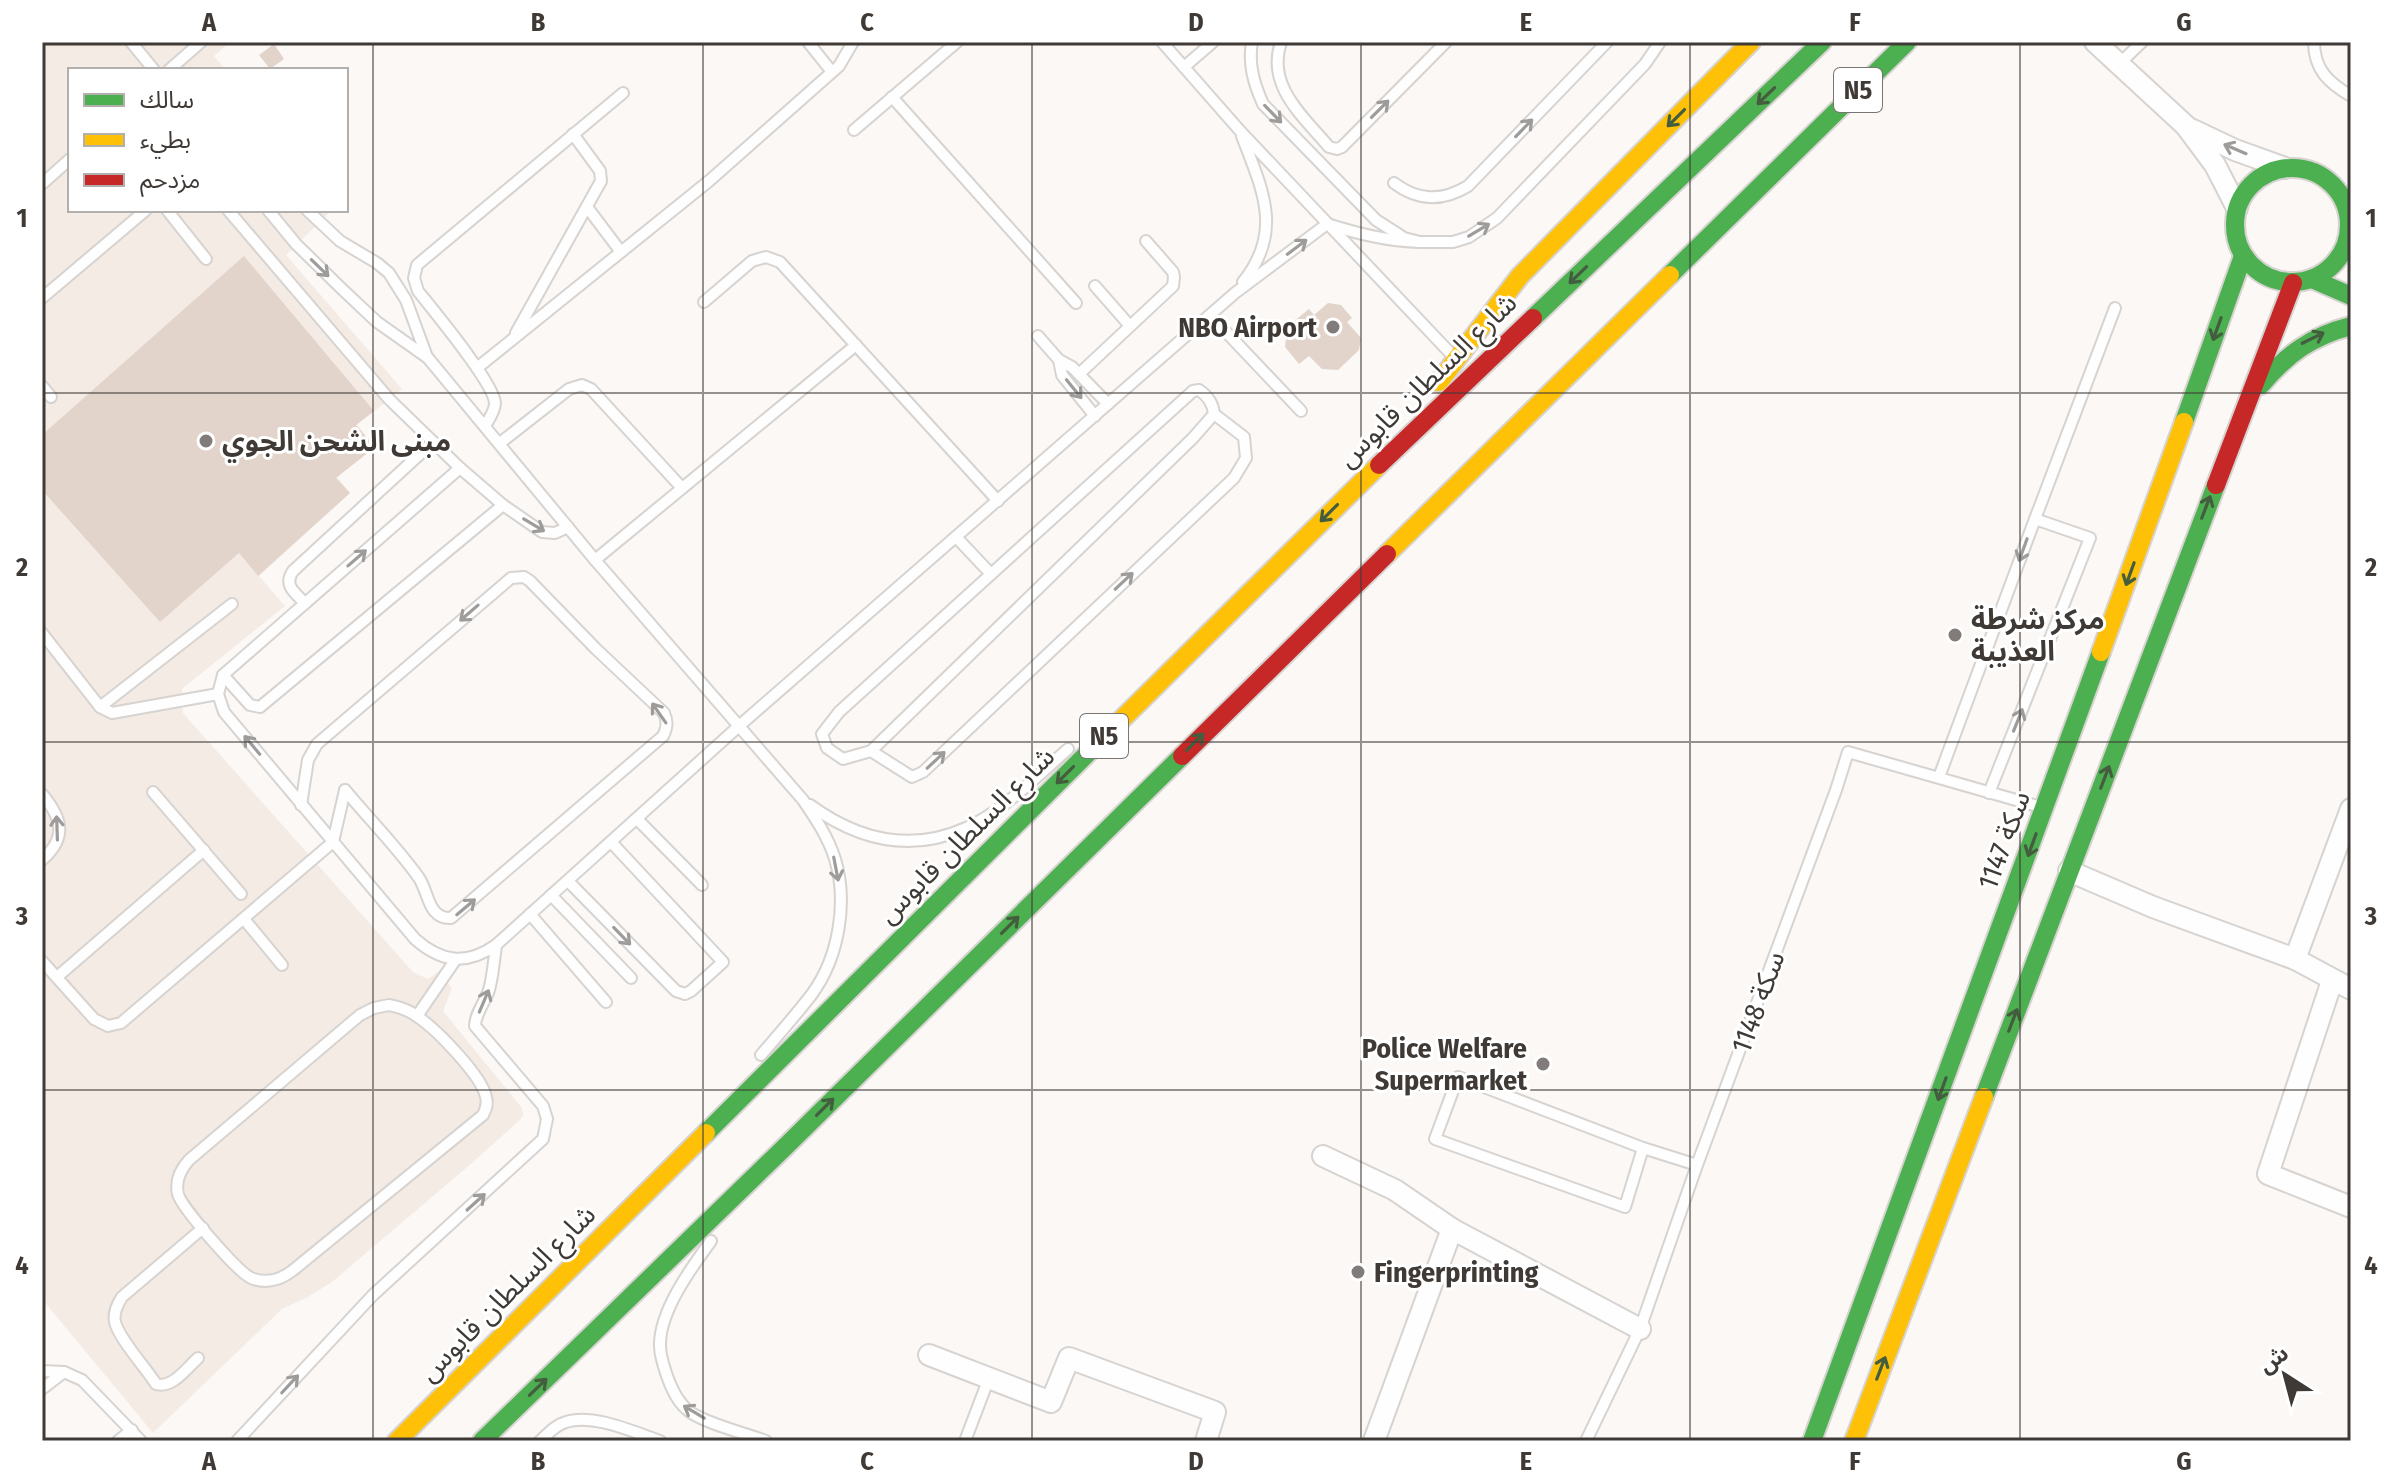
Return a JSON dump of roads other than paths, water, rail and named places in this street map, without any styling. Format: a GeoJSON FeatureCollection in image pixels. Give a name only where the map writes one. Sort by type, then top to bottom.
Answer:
{"type":"FeatureCollection","features":[{"type":"Feature","properties":{"kind":"main road"},"geometry":{"type":"LineString","coordinates":[[1369,474],[1520,276],[1751,42]]}},
{"type":"Feature","properties":{"kind":"main road","name":"شارع السلطان قابوس"},"geometry":{"type":"LineString","coordinates":[[397,1441],[1369,474],[1822,42]]}},
{"type":"Feature","properties":{"kind":"main road","name":"N5"},"geometry":{"type":"LineString","coordinates":[[482,1441],[785,1147],[1907,42]]}},
{"type":"Feature","properties":{"kind":"main road"},"geometry":{"type":"LineString","coordinates":[[1809,138],[1924,42]]}},
{"type":"Feature","properties":{"kind":"main road"},"geometry":{"type":"LineString","coordinates":[[2285,168],[2304,169],[2321,175],[2336,187],[2345,202],[2350,221],[2348,239],[2341,256],[2328,270],[2312,279],[2293,283],[2274,280],[2256,271],[2243,256],[2235,224],[2237,208],[2245,193],[2270,172],[2285,168]]}},
{"type":"Feature","properties":{"kind":"main road","name":"سكة 1147"},"geometry":{"type":"LineString","coordinates":[[1812,1441],[2045,809],[2243,256]]}},
{"type":"Feature","properties":{"kind":"main road"},"geometry":{"type":"LineString","coordinates":[[2312,279],[2351,296]]}},
{"type":"Feature","properties":{"kind":"main road"},"geometry":{"type":"LineString","coordinates":[[1854,1441],[2293,283]]}},
{"type":"Feature","properties":{"kind":"main road"},"geometry":{"type":"LineString","coordinates":[[2245,404],[2281,360],[2305,341],[2329,330],[2351,326]]}},
{"type":"Feature","properties":{"kind":"street"},"geometry":{"type":"LineString","coordinates":[[2095,42],[2186,126],[2215,165],[2237,208]]}},
{"type":"Feature","properties":{"kind":"street"},"geometry":{"type":"LineString","coordinates":[[2186,126],[2235,150],[2285,168]]}},
{"type":"Feature","properties":{"kind":"street"},"geometry":{"type":"LineString","coordinates":[[2295,959],[2351,809]]}},
{"type":"Feature","properties":{"kind":"street"},"geometry":{"type":"LineString","coordinates":[[2069,871],[2153,907],[2295,959],[2342,985],[2268,1174],[2351,1207]]}},
{"type":"Feature","properties":{"kind":"street"},"geometry":{"type":"LineString","coordinates":[[1323,1156],[1395,1190],[1452,1229],[1640,1329]]}},
{"type":"Feature","properties":{"kind":"street"},"geometry":{"type":"LineString","coordinates":[[1374,1441],[1452,1229]]}},
{"type":"Feature","properties":{"kind":"street"},"geometry":{"type":"LineString","coordinates":[[929,1355],[1051,1402],[1069,1358],[1215,1412],[1206,1441]]}},
{"type":"Feature","properties":{"kind":"lane"},"geometry":{"type":"LineString","coordinates":[[131,42],[152,68]]}},
{"type":"Feature","properties":{"kind":"lane"},"geometry":{"type":"LineString","coordinates":[[182,66],[201,42]]}},
{"type":"Feature","properties":{"kind":"lane"},"geometry":{"type":"LineString","coordinates":[[808,42],[832,72]]}},
{"type":"Feature","properties":{"kind":"lane"},"geometry":{"type":"LineString","coordinates":[[477,368],[709,181],[832,72],[845,59],[853,42]]}},
{"type":"Feature","properties":{"kind":"lane"},"geometry":{"type":"LineString","coordinates":[[1162,42],[1241,132],[1456,360]]}},
{"type":"Feature","properties":{"kind":"lane"},"geometry":{"type":"LineString","coordinates":[[1184,67],[1213,42]]}},
{"type":"Feature","properties":{"kind":"lane"},"geometry":{"type":"LineString","coordinates":[[1252,42],[1251,69],[1263,104],[1376,220],[1404,238],[1420,242]]}},
{"type":"Feature","properties":{"kind":"lane"},"geometry":{"type":"LineString","coordinates":[[1281,42],[1277,71],[1284,93],[1329,147],[1337,149],[1446,42]]}},
{"type":"Feature","properties":{"kind":"lane"},"geometry":{"type":"LineString","coordinates":[[1394,183],[1417,196],[1430,198],[1457,193],[1468,186],[1607,42]]}},
{"type":"Feature","properties":{"kind":"lane"},"geometry":{"type":"LineString","coordinates":[[1327,224],[1387,241],[1453,242],[1469,237],[1490,224],[1645,64],[1660,42]]}},
{"type":"Feature","properties":{"kind":"lane"},"geometry":{"type":"LineString","coordinates":[[2119,64],[2142,42]]}},
{"type":"Feature","properties":{"kind":"lane"},"geometry":{"type":"LineString","coordinates":[[2314,42],[2320,70],[2333,85],[2351,96]]}},
{"type":"Feature","properties":{"kind":"lane"},"geometry":{"type":"LineString","coordinates":[[854,130],[949,45]]}},
{"type":"Feature","properties":{"kind":"lane"},"geometry":{"type":"LineString","coordinates":[[485,426],[494,409],[494,397],[477,368],[418,291],[414,278],[417,265],[623,93]]}},
{"type":"Feature","properties":{"kind":"lane"},"geometry":{"type":"LineString","coordinates":[[892,97],[1076,303]]}},
{"type":"Feature","properties":{"kind":"lane"},"geometry":{"type":"LineString","coordinates":[[1235,293],[1254,269],[1263,241],[1266,212],[1265,197],[1241,132]]}},
{"type":"Feature","properties":{"kind":"lane"},"geometry":{"type":"LineString","coordinates":[[512,340],[602,176],[573,134]]}},
{"type":"Feature","properties":{"kind":"lane"},"geometry":{"type":"LineString","coordinates":[[42,184],[68,161]]}},
{"type":"Feature","properties":{"kind":"lane"},"geometry":{"type":"LineString","coordinates":[[587,207],[621,252]]}},
{"type":"Feature","properties":{"kind":"lane"},"geometry":{"type":"LineString","coordinates":[[42,298],[141,212]]}},
{"type":"Feature","properties":{"kind":"lane"},"geometry":{"type":"LineString","coordinates":[[169,212],[206,259]]}},
{"type":"Feature","properties":{"kind":"lane"},"geometry":{"type":"LineString","coordinates":[[230,212],[389,399],[460,468],[503,505],[542,532],[555,533],[568,527]]}},
{"type":"Feature","properties":{"kind":"lane"},"geometry":{"type":"LineString","coordinates":[[270,212],[296,244],[377,322],[428,358],[595,560],[803,800],[823,828],[835,860],[841,894],[839,928],[830,961],[814,992],[755,1062]]}},
{"type":"Feature","properties":{"kind":"lane"},"geometry":{"type":"LineString","coordinates":[[309,212],[340,241],[389,273],[406,300],[428,358]]}},
{"type":"Feature","properties":{"kind":"lane"},"geometry":{"type":"LineString","coordinates":[[460,468],[223,675],[218,694],[224,712],[415,939],[440,957],[456,959],[472,957],[496,945],[739,726],[1235,293],[1327,224]]}},
{"type":"Feature","properties":{"kind":"lane"},"geometry":{"type":"LineString","coordinates":[[1079,374],[1174,282],[1173,272],[1146,241]]}},
{"type":"Feature","properties":{"kind":"lane"},"geometry":{"type":"LineString","coordinates":[[704,302],[752,261],[759,258],[780,262],[998,501]]}},
{"type":"Feature","properties":{"kind":"lane"},"geometry":{"type":"LineString","coordinates":[[1095,286],[1130,326]]}},
{"type":"Feature","properties":{"kind":"lane"},"geometry":{"type":"LineString","coordinates":[[1939,777],[2115,308]]}},
{"type":"Feature","properties":{"kind":"lane"},"geometry":{"type":"LineString","coordinates":[[1210,315],[1301,411]]}},
{"type":"Feature","properties":{"kind":"lane"},"geometry":{"type":"LineString","coordinates":[[1038,336],[1059,360],[1068,364],[1108,404]]}},
{"type":"Feature","properties":{"kind":"lane"},"geometry":{"type":"LineString","coordinates":[[595,560],[856,345]]}},
{"type":"Feature","properties":{"kind":"lane"},"geometry":{"type":"LineString","coordinates":[[1059,360],[1062,375],[1095,416]]}},
{"type":"Feature","properties":{"kind":"lane"},"geometry":{"type":"LineString","coordinates":[[500,443],[569,389],[582,385],[591,389],[682,488]]}},
{"type":"Feature","properties":{"kind":"lane"},"geometry":{"type":"LineString","coordinates":[[42,386],[51,397]]}},
{"type":"Feature","properties":{"kind":"lane"},"geometry":{"type":"LineString","coordinates":[[871,751],[912,777],[923,772],[1234,478],[1246,458],[1244,437],[1214,414],[1213,405],[1206,395],[1199,390],[1193,391],[839,712],[822,734],[827,748],[843,759],[871,751],[1193,438],[1214,414]]}},
{"type":"Feature","properties":{"kind":"lane"},"geometry":{"type":"LineString","coordinates":[[305,603],[290,587],[289,579],[293,571],[433,442]]}},
{"type":"Feature","properties":{"kind":"lane"},"geometry":{"type":"LineString","coordinates":[[223,675],[250,705],[260,707],[503,505]]}},
{"type":"Feature","properties":{"kind":"lane"},"geometry":{"type":"LineString","coordinates":[[1989,793],[2090,538],[2035,519]]}},
{"type":"Feature","properties":{"kind":"lane"},"geometry":{"type":"LineString","coordinates":[[956,537],[991,574]]}},
{"type":"Feature","properties":{"kind":"lane"},"geometry":{"type":"LineString","coordinates":[[42,961],[94,1019],[108,1026],[121,1023],[333,842],[345,790],[417,876],[436,914],[446,919],[457,916],[658,740],[667,725],[664,713],[530,581],[517,577],[506,581],[317,744],[308,760],[301,805]]}},
{"type":"Feature","properties":{"kind":"lane"},"geometry":{"type":"LineString","coordinates":[[100,707],[232,604]]}},
{"type":"Feature","properties":{"kind":"lane"},"geometry":{"type":"LineString","coordinates":[[42,633],[100,707],[112,713],[218,694]]}},
{"type":"Feature","properties":{"kind":"lane"},"geometry":{"type":"LineString","coordinates":[[1105,719],[1202,638]]}},
{"type":"Feature","properties":{"kind":"lane"},"geometry":{"type":"LineString","coordinates":[[803,800],[832,821],[864,835],[898,841],[933,839],[967,828],[996,809],[1081,739]]}},
{"type":"Feature","properties":{"kind":"lane","name":"سكة 1148"},"geometry":{"type":"LineString","coordinates":[[1586,1441],[1640,1329],[1848,752],[2045,809]]}},
{"type":"Feature","properties":{"kind":"lane"},"geometry":{"type":"LineString","coordinates":[[153,792],[241,894]]}},
{"type":"Feature","properties":{"kind":"lane"},"geometry":{"type":"LineString","coordinates":[[42,794],[54,808],[60,826],[54,850],[42,860]]}},
{"type":"Feature","properties":{"kind":"lane"},"geometry":{"type":"LineString","coordinates":[[637,819],[702,885]]}},
{"type":"Feature","properties":{"kind":"lane"},"geometry":{"type":"LineString","coordinates":[[568,881],[676,991],[685,994],[691,991],[723,962],[611,842]]}},
{"type":"Feature","properties":{"kind":"lane"},"geometry":{"type":"LineString","coordinates":[[57,977],[204,850]]}},
{"type":"Feature","properties":{"kind":"lane"},"geometry":{"type":"LineString","coordinates":[[551,895],[631,978]]}},
{"type":"Feature","properties":{"kind":"lane"},"geometry":{"type":"LineString","coordinates":[[530,914],[606,1002]]}},
{"type":"Feature","properties":{"kind":"lane"},"geometry":{"type":"LineString","coordinates":[[244,919],[282,965]]}},
{"type":"Feature","properties":{"kind":"lane"},"geometry":{"type":"LineString","coordinates":[[237,1441],[373,1295],[543,1139],[547,1119],[543,1106],[475,1026],[491,983],[496,945]]}},
{"type":"Feature","properties":{"kind":"lane"},"geometry":{"type":"LineString","coordinates":[[417,1016],[456,959]]}},
{"type":"Feature","properties":{"kind":"lane"},"geometry":{"type":"LineString","coordinates":[[389,1005],[417,1016],[449,1045],[484,1090],[487,1103],[483,1115],[283,1278],[272,1281],[250,1277],[232,1262],[181,1203],[178,1196],[179,1173],[189,1160],[367,1011],[389,1005]]}},
{"type":"Feature","properties":{"kind":"lane"},"geometry":{"type":"LineString","coordinates":[[1643,1148],[1625,1207],[1435,1139],[1458,1077],[1643,1148],[1697,1165]]}},
{"type":"Feature","properties":{"kind":"lane"},"geometry":{"type":"LineString","coordinates":[[637,1204],[725,1098]]}},
{"type":"Feature","properties":{"kind":"lane"},"geometry":{"type":"LineString","coordinates":[[727,1220],[785,1147]]}},
{"type":"Feature","properties":{"kind":"lane"},"geometry":{"type":"LineString","coordinates":[[198,1358],[169,1385],[156,1384],[121,1334],[114,1313],[122,1297],[203,1228]]}},
{"type":"Feature","properties":{"kind":"lane"},"geometry":{"type":"LineString","coordinates":[[717,1232],[673,1300],[663,1325],[660,1347],[663,1367],[676,1396],[693,1414],[766,1441]]}},
{"type":"Feature","properties":{"kind":"lane"},"geometry":{"type":"LineString","coordinates":[[42,1371],[64,1372],[90,1385],[141,1441]]}},
{"type":"Feature","properties":{"kind":"lane"},"geometry":{"type":"LineString","coordinates":[[42,1389],[64,1372]]}},
{"type":"Feature","properties":{"kind":"lane"},"geometry":{"type":"LineString","coordinates":[[965,1441],[989,1378]]}},
{"type":"Feature","properties":{"kind":"lane"},"geometry":{"type":"LineString","coordinates":[[540,1441],[568,1421],[607,1423],[660,1441]]}},
{"type":"Feature","properties":{"kind":"lane"},"geometry":{"type":"LineString","coordinates":[[118,1441],[132,1430]]}},
{"type":"Feature","properties":{"kind":"place","name":"NBO Airport"},"geometry":{"type":"Point","coordinates":[1333,327]}},
{"type":"Feature","properties":{"kind":"place","name":"مبنى الشحن الجوي"},"geometry":{"type":"Point","coordinates":[206,441]}},
{"type":"Feature","properties":{"kind":"place","name":"مركز شرطة العذيبة"},"geometry":{"type":"Point","coordinates":[1955,635]}},
{"type":"Feature","properties":{"kind":"place","name":"Police Welfare Supermarket"},"geometry":{"type":"Point","coordinates":[1543,1064]}},
{"type":"Feature","properties":{"kind":"place","name":"Fingerprinting"},"geometry":{"type":"Point","coordinates":[1358,1272]}}]}
